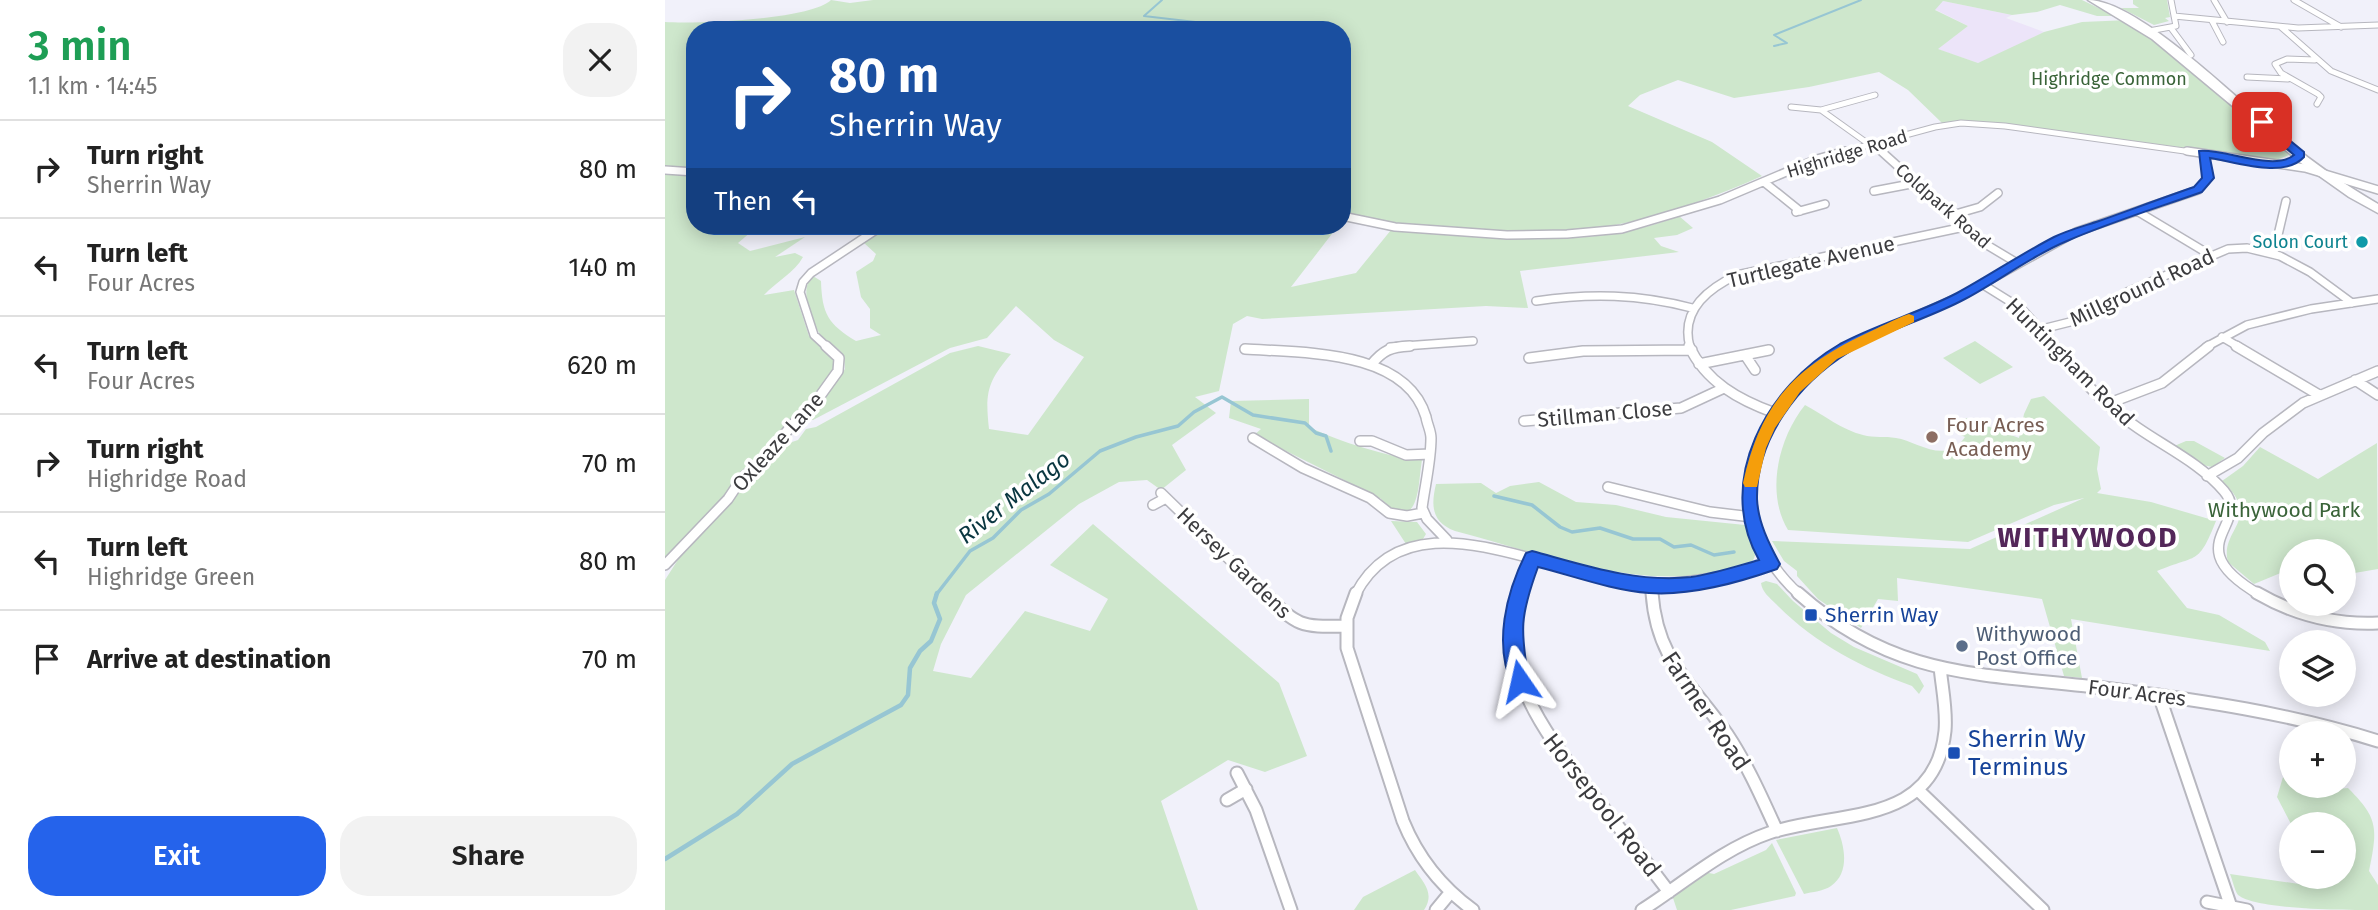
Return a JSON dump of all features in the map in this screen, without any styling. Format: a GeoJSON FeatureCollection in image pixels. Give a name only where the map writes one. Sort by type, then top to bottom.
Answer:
{"type":"FeatureCollection","features":[{"type":"Feature","properties":{"kind":"highway"},"geometry":{"type":"LineString","coordinates":[[2092,0],[2149,31],[2300,155],[2378,209]]}},
{"type":"Feature","properties":{"kind":"street"},"geometry":{"type":"LineString","coordinates":[[2149,31],[2176,26],[2171,0]]}},
{"type":"Feature","properties":{"kind":"street"},"geometry":{"type":"LineString","coordinates":[[2211,0],[2221,1]]}},
{"type":"Feature","properties":{"kind":"street"},"geometry":{"type":"LineString","coordinates":[[2211,0],[2227,22]]}},
{"type":"Feature","properties":{"kind":"street"},"geometry":{"type":"LineString","coordinates":[[2294,0],[2342,28]]}},
{"type":"Feature","properties":{"kind":"street"},"geometry":{"type":"LineString","coordinates":[[2167,18],[2281,27],[2342,28],[2378,25]]}},
{"type":"Feature","properties":{"kind":"street"},"geometry":{"type":"LineString","coordinates":[[2212,21],[2223,42]]}},
{"type":"Feature","properties":{"kind":"street"},"geometry":{"type":"LineString","coordinates":[[2281,27],[2315,60],[2339,75],[2378,90]]}},
{"type":"Feature","properties":{"kind":"street"},"geometry":{"type":"LineString","coordinates":[[2171,28],[2178,33],[2181,45],[2191,55]]}},
{"type":"Feature","properties":{"kind":"street"},"geometry":{"type":"LineString","coordinates":[[2315,60],[2275,64],[2277,70],[2318,94],[2321,97],[2317,104]]}},
{"type":"Feature","properties":{"kind":"street"},"geometry":{"type":"LineString","coordinates":[[2252,76],[2290,79]]}},
{"type":"Feature","properties":{"kind":"street"},"geometry":{"type":"LineString","coordinates":[[1791,107],[1821,110],[1875,95]]}},
{"type":"Feature","properties":{"kind":"street","name":"Coldpark Road"},"geometry":{"type":"LineString","coordinates":[[1821,110],[1871,145],[1982,242],[2017,263]]}},
{"type":"Feature","properties":{"kind":"street","name":"Highridge Road"},"geometry":{"type":"LineString","coordinates":[[1351,218],[1395,227],[1507,235],[1567,234],[1639,225],[1720,200],[1817,159],[1942,125],[1973,123],[2277,165],[2331,176],[2378,190]]}},
{"type":"Feature","properties":{"kind":"street","name":"Four Acres"},"geometry":{"type":"LineString","coordinates":[[2203,154],[2208,178],[2202,187],[2060,239],[1982,284],[1832,355],[1795,388],[1775,413],[1758,448],[1752,472],[1749,499],[1752,517],[1764,553],[1771,564],[1817,610],[1846,631],[1903,658],[1940,667],[2268,711],[2317,722],[2378,741]]}},
{"type":"Feature","properties":{"kind":"street"},"geometry":{"type":"LineString","coordinates":[[2277,165],[2294,161],[2300,155]]}},
{"type":"Feature","properties":{"kind":"street"},"geometry":{"type":"LineString","coordinates":[[665,170],[686,171]]}},
{"type":"Feature","properties":{"kind":"street"},"geometry":{"type":"LineString","coordinates":[[1764,181],[1797,212],[1825,204]]}},
{"type":"Feature","properties":{"kind":"street"},"geometry":{"type":"LineString","coordinates":[[1874,191],[1916,183]]}},
{"type":"Feature","properties":{"kind":"street"},"geometry":{"type":"LineString","coordinates":[[1952,215],[1980,207],[1998,193]]}},
{"type":"Feature","properties":{"kind":"street"},"geometry":{"type":"LineString","coordinates":[[2274,253],[2286,201]]}},
{"type":"Feature","properties":{"kind":"street"},"geometry":{"type":"LineString","coordinates":[[2137,211],[2212,256]]}},
{"type":"Feature","properties":{"kind":"street","name":"Turtlegate Avenue"},"geometry":{"type":"LineString","coordinates":[[1692,308],[1712,286],[1737,275],[1965,227]]}},
{"type":"Feature","properties":{"kind":"street","name":"Oxleaze Lane"},"geometry":{"type":"LineString","coordinates":[[665,565],[728,499],[742,478],[769,455],[791,426],[815,403],[838,371],[839,358],[814,335],[800,292],[803,282],[811,273],[868,235]]}},
{"type":"Feature","properties":{"kind":"street","name":"Millground Road"},"geometry":{"type":"LineString","coordinates":[[2042,329],[2082,319],[2129,291],[2238,248],[2274,253],[2300,264],[2352,303]]}},
{"type":"Feature","properties":{"kind":"street","name":"Huntingham Road"},"geometry":{"type":"LineString","coordinates":[[1982,284],[2017,304],[2042,329],[2071,368],[2108,404],[2142,432],[2207,476],[2231,500],[2232,510],[2217,548],[2225,567],[2237,579],[2285,607],[2329,621],[2378,623]]}},
{"type":"Feature","properties":{"kind":"street"},"geometry":{"type":"LineString","coordinates":[[1536,301],[1611,293],[1644,296],[1692,308],[1687,328],[1692,350],[1699,364],[1724,388],[1775,413]]}},
{"type":"Feature","properties":{"kind":"street"},"geometry":{"type":"LineString","coordinates":[[2108,404],[2162,383],[2223,337],[2272,317],[2378,299]]}},
{"type":"Feature","properties":{"kind":"street"},"geometry":{"type":"LineString","coordinates":[[2223,337],[2319,395]]}},
{"type":"Feature","properties":{"kind":"street"},"geometry":{"type":"LineString","coordinates":[[1371,365],[1381,353],[1391,347],[1473,341]]}},
{"type":"Feature","properties":{"kind":"street"},"geometry":{"type":"LineString","coordinates":[[1245,349],[1322,354],[1371,365],[1402,381],[1417,398],[1431,436],[1423,513],[1447,540]]}},
{"type":"Feature","properties":{"kind":"street"},"geometry":{"type":"LineString","coordinates":[[1529,358],[1555,349],[1692,350]]}},
{"type":"Feature","properties":{"kind":"street"},"geometry":{"type":"LineString","coordinates":[[1699,364],[1769,350]]}},
{"type":"Feature","properties":{"kind":"street"},"geometry":{"type":"LineString","coordinates":[[1745,355],[1755,370]]}},
{"type":"Feature","properties":{"kind":"street"},"geometry":{"type":"LineString","coordinates":[[2207,476],[2238,458],[2286,414],[2319,395],[2378,371]]}},
{"type":"Feature","properties":{"kind":"street"},"geometry":{"type":"LineString","coordinates":[[2355,380],[2378,395]]}},
{"type":"Feature","properties":{"kind":"street","name":"Stillman Close"},"geometry":{"type":"LineString","coordinates":[[1524,421],[1681,408],[1724,388]]}},
{"type":"Feature","properties":{"kind":"street"},"geometry":{"type":"LineString","coordinates":[[1253,438],[1303,468],[1370,498],[1389,513],[1407,516],[1423,513]]}},
{"type":"Feature","properties":{"kind":"street"},"geometry":{"type":"LineString","coordinates":[[1360,441],[1376,442],[1406,455],[1430,454]]}},
{"type":"Feature","properties":{"kind":"street"},"geometry":{"type":"LineString","coordinates":[[1608,487],[1710,513],[1752,517]]}},
{"type":"Feature","properties":{"kind":"street","name":"Hersey Gardens"},"geometry":{"type":"LineString","coordinates":[[1153,505],[1163,495],[1291,619],[1310,627],[1345,626]]}},
{"type":"Feature","properties":{"kind":"street"},"geometry":{"type":"LineString","coordinates":[[1473,910],[1432,875],[1411,844],[1351,664],[1345,626],[1348,611],[1356,591],[1373,571],[1391,557],[1411,547],[1447,540],[1465,541],[1623,582],[1651,586],[1692,584],[1771,564]]}},
{"type":"Feature","properties":{"kind":"street","name":"Horsepool Road"},"geometry":{"type":"LineString","coordinates":[[1532,558],[1517,599],[1511,634],[1516,669],[1525,696],[1546,735],[1669,892]]}},
{"type":"Feature","properties":{"kind":"street","name":"Farmer Road"},"geometry":{"type":"LineString","coordinates":[[1651,586],[1655,628],[1664,653],[1728,737],[1777,831]]}},
{"type":"Feature","properties":{"kind":"street"},"geometry":{"type":"LineString","coordinates":[[1642,910],[1718,857],[1777,831],[1886,809],[1919,791],[1934,771],[1944,743],[1945,719],[1940,667]]}},
{"type":"Feature","properties":{"kind":"street"},"geometry":{"type":"LineString","coordinates":[[2159,695],[2231,906]]}},
{"type":"Feature","properties":{"kind":"street"},"geometry":{"type":"LineString","coordinates":[[1237,773],[1246,789],[1291,910]]}},
{"type":"Feature","properties":{"kind":"street"},"geometry":{"type":"LineString","coordinates":[[1227,800],[1246,789]]}},
{"type":"Feature","properties":{"kind":"street"},"geometry":{"type":"LineString","coordinates":[[1919,791],[2043,910]]}},
{"type":"Feature","properties":{"kind":"street"},"geometry":{"type":"LineString","coordinates":[[1436,910],[1450,893]]}},
{"type":"Feature","properties":{"kind":"street"},"geometry":{"type":"LineString","coordinates":[[2207,902],[2247,910]]}},
{"type":"Feature","properties":{"kind":"shaded area"},"geometry":{"type":"Polygon","coordinates":[[[1943,1],[2012,15],[2006,18],[2044,32],[1978,63],[1937,49],[1968,26],[1934,9],[1943,1]]]}},
{"type":"Feature","properties":{"kind":"green space","name":"Highridge Common"},"geometry":{"type":"Polygon","coordinates":[[[831,0],[850,3],[873,0],[2082,0],[2115,16],[2097,16],[2060,5],[2037,12],[2012,15],[1943,1],[1935,10],[1968,26],[1938,49],[1978,63],[2044,32],[2082,22],[2129,20],[2277,141],[2274,142],[2289,155],[2276,160],[2006,124],[1942,123],[1908,90],[1879,72],[1809,87],[1734,98],[1678,80],[1640,95],[1628,106],[1712,142],[1762,176],[1728,191],[1657,215],[1590,229],[1519,233],[1442,229],[1351,214],[1351,21],[726,21],[777,16],[819,7],[831,0]]]}},
{"type":"Feature","properties":{"kind":"green space"},"geometry":{"type":"Polygon","coordinates":[[[2133,0],[2167,0],[2170,17],[2165,18],[2169,21],[2154,25],[2121,8],[2139,8],[2133,4],[2133,0]]]}},
{"type":"Feature","properties":{"kind":"green space"},"geometry":{"type":"Polygon","coordinates":[[[665,22],[686,22],[686,167],[665,168],[665,22]]]}},
{"type":"Feature","properties":{"kind":"green space"},"geometry":{"type":"Polygon","coordinates":[[[665,172],[686,173],[686,235],[747,235],[738,243],[750,251],[805,237],[775,257],[795,253],[803,257],[764,295],[794,290],[809,336],[827,350],[834,361],[833,371],[811,402],[783,428],[764,455],[743,471],[723,499],[665,560],[665,172]]]}},
{"type":"Feature","properties":{"kind":"green space"},"geometry":{"type":"Polygon","coordinates":[[[1679,216],[1693,228],[1677,235],[1654,238],[1661,246],[1679,252],[1520,271],[1528,308],[1486,306],[1262,319],[1247,316],[1233,324],[1219,391],[1195,397],[1216,413],[1172,445],[1186,470],[1161,490],[1147,480],[1119,482],[1079,504],[966,595],[941,644],[933,671],[971,678],[1025,611],[1090,631],[1108,599],[1050,565],[1093,524],[1279,683],[1307,756],[1265,772],[1228,760],[1161,801],[1198,910],[665,910],[665,580],[681,555],[783,445],[798,440],[806,429],[816,427],[950,353],[978,346],[1011,354],[989,388],[989,429],[1028,435],[1084,357],[1054,340],[1016,306],[987,338],[950,348],[813,420],[804,419],[822,402],[845,369],[842,354],[822,337],[809,310],[806,295],[813,276],[821,281],[828,317],[856,341],[881,335],[870,328],[870,309],[861,297],[856,272],[873,261],[876,254],[863,242],[874,235],[1331,235],[1291,287],[1356,273],[1391,230],[1536,239],[1573,238],[1645,227],[1679,216]]]}},
{"type":"Feature","properties":{"kind":"green space"},"geometry":{"type":"Polygon","coordinates":[[[1975,341],[2013,367],[1980,384],[1943,358],[1975,341]]]}},
{"type":"Feature","properties":{"kind":"green space"},"geometry":{"type":"Polygon","coordinates":[[[2044,396],[2100,447],[2097,469],[2101,489],[2097,493],[2151,502],[2216,521],[2200,552],[2189,560],[2157,571],[2187,608],[2219,615],[2265,642],[2270,651],[2071,619],[2082,678],[2064,676],[2042,599],[1897,578],[1898,601],[1878,599],[1861,628],[1818,599],[1797,576],[1797,571],[1784,561],[1772,541],[1970,549],[2084,498],[2054,505],[1968,542],[1788,530],[1781,515],[1777,499],[1778,465],[1788,433],[1805,405],[1855,433],[1896,438],[1940,451],[1949,450],[1965,437],[1956,433],[1966,418],[2019,438],[2024,414],[2031,399],[2044,396]]]}},
{"type":"Feature","properties":{"kind":"green space"},"geometry":{"type":"Polygon","coordinates":[[[1309,399],[1309,427],[1364,448],[1422,460],[1417,496],[1408,512],[1394,511],[1380,498],[1375,499],[1366,491],[1254,435],[1261,429],[1229,418],[1231,401],[1309,399]]]}},
{"type":"Feature","properties":{"kind":"green space"},"geometry":{"type":"Polygon","coordinates":[[[2186,441],[2194,441],[2225,458],[2212,467],[2198,464],[2172,447],[2186,441]]]}},
{"type":"Feature","properties":{"kind":"green space","name":"Withywood Park"},"geometry":{"type":"Polygon","coordinates":[[[2377,443],[2378,569],[2356,573],[2356,539],[2279,539],[2279,574],[2254,584],[2228,562],[2229,541],[2240,515],[2234,494],[2222,481],[2243,466],[2260,447],[2318,479],[2377,443]]]}},
{"type":"Feature","properties":{"kind":"green space"},"geometry":{"type":"Polygon","coordinates":[[[1539,482],[1576,502],[1616,505],[1666,517],[1745,525],[1755,548],[1754,559],[1738,568],[1690,576],[1622,573],[1555,559],[1455,531],[1441,523],[1433,506],[1436,484],[1481,483],[1496,493],[1510,486],[1539,482]]]}},
{"type":"Feature","properties":{"kind":"green space"},"geometry":{"type":"Polygon","coordinates":[[[1391,521],[1417,522],[1426,534],[1423,539],[1406,544],[1391,521]]]}},
{"type":"Feature","properties":{"kind":"green space"},"geometry":{"type":"Polygon","coordinates":[[[1766,581],[1777,584],[1831,633],[1854,647],[1917,674],[1924,686],[1919,694],[1912,686],[1839,653],[1806,631],[1767,595],[1761,583],[1766,581]]]}},
{"type":"Feature","properties":{"kind":"green space"},"geometry":{"type":"Polygon","coordinates":[[[2279,790],[2279,798],[2358,798],[2373,824],[2374,844],[2369,871],[2378,885],[2378,910],[2282,906],[2248,900],[2238,895],[2230,874],[2279,881],[2279,889],[2356,889],[2356,812],[2285,812],[2277,797],[2279,790]]]}},
{"type":"Feature","properties":{"kind":"green space"},"geometry":{"type":"Polygon","coordinates":[[[1837,828],[1844,851],[1841,874],[1828,888],[1804,894],[1776,840],[1837,828]]]}},
{"type":"Feature","properties":{"kind":"green space"},"geometry":{"type":"Polygon","coordinates":[[[1772,843],[1796,893],[1795,896],[1731,910],[1677,910],[1673,898],[1704,872],[1714,874],[1766,850],[1772,843]]]}},
{"type":"Feature","properties":{"kind":"green space"},"geometry":{"type":"Polygon","coordinates":[[[1415,870],[1425,884],[1428,894],[1429,899],[1424,910],[1354,910],[1363,897],[1415,870]]]}},
{"type":"Feature","properties":{"kind":"waterway"},"geometry":{"type":"LineString","coordinates":[[1162,0],[1144,16],[1187,21]]}},
{"type":"Feature","properties":{"kind":"waterway"},"geometry":{"type":"LineString","coordinates":[[1774,46],[1787,43],[1774,35],[1861,0]]}},
{"type":"Feature","properties":{"kind":"waterway","name":"River Malago"},"geometry":{"type":"LineString","coordinates":[[937,594],[970,551],[993,538],[1021,510],[1049,494],[1100,451],[1136,437],[1178,426],[1194,412],[1222,397],[1253,415],[1305,423],[1316,433],[1326,436],[1331,451]]}},
{"type":"Feature","properties":{"kind":"waterway","name":"River Malago"},"geometry":{"type":"LineString","coordinates":[[1494,496],[1532,505],[1560,527],[1572,532],[1600,528],[1633,539],[1660,539],[1674,547],[1691,545],[1714,555],[1734,552]]}},
{"type":"Feature","properties":{"kind":"waterway","name":"River Malago"},"geometry":{"type":"LineString","coordinates":[[665,859],[737,814],[792,764],[901,705],[908,695],[910,668],[920,651],[931,641],[940,619],[934,603],[937,594]]}},
{"type":"Feature","properties":{"kind":"slow traffic"},"geometry":{"type":"LineString","coordinates":[[1751,483],[1758,448],[1767,428],[1795,388],[1832,355],[1909,319]]}},
{"type":"Feature","properties":{"kind":"place","name":"Solon Court"},"geometry":{"type":"Point","coordinates":[2362,242]}},
{"type":"Feature","properties":{"kind":"place","name":"Four Acres Academy"},"geometry":{"type":"Point","coordinates":[1932,437]}},
{"type":"Feature","properties":{"kind":"place","name":"Sherrin Way"},"geometry":{"type":"Point","coordinates":[1811,615]}},
{"type":"Feature","properties":{"kind":"place","name":"Withywood Post Office"},"geometry":{"type":"Point","coordinates":[1962,646]}},
{"type":"Feature","properties":{"kind":"place","name":"Sherrin Wy Terminus"},"geometry":{"type":"Point","coordinates":[1954,753]}},
{"type":"Feature","properties":{"kind":"district","name":"WITHYWOOD"},"geometry":{"type":"Point","coordinates":[2088,537]}},
{"type":"Feature","properties":{"kind":"route"},"geometry":{"type":"LineString","coordinates":[[1520,681],[1511,634],[1517,599],[1532,558],[1623,582],[1651,586],[1692,584],[1771,564],[1764,553],[1752,517],[1749,499],[1752,472],[1758,448],[1775,413],[1808,376],[1844,348],[1959,297],[2060,239],[2198,190],[2208,178],[2203,154],[2275,165],[2294,161],[2300,155],[2262,122]]}}]}
